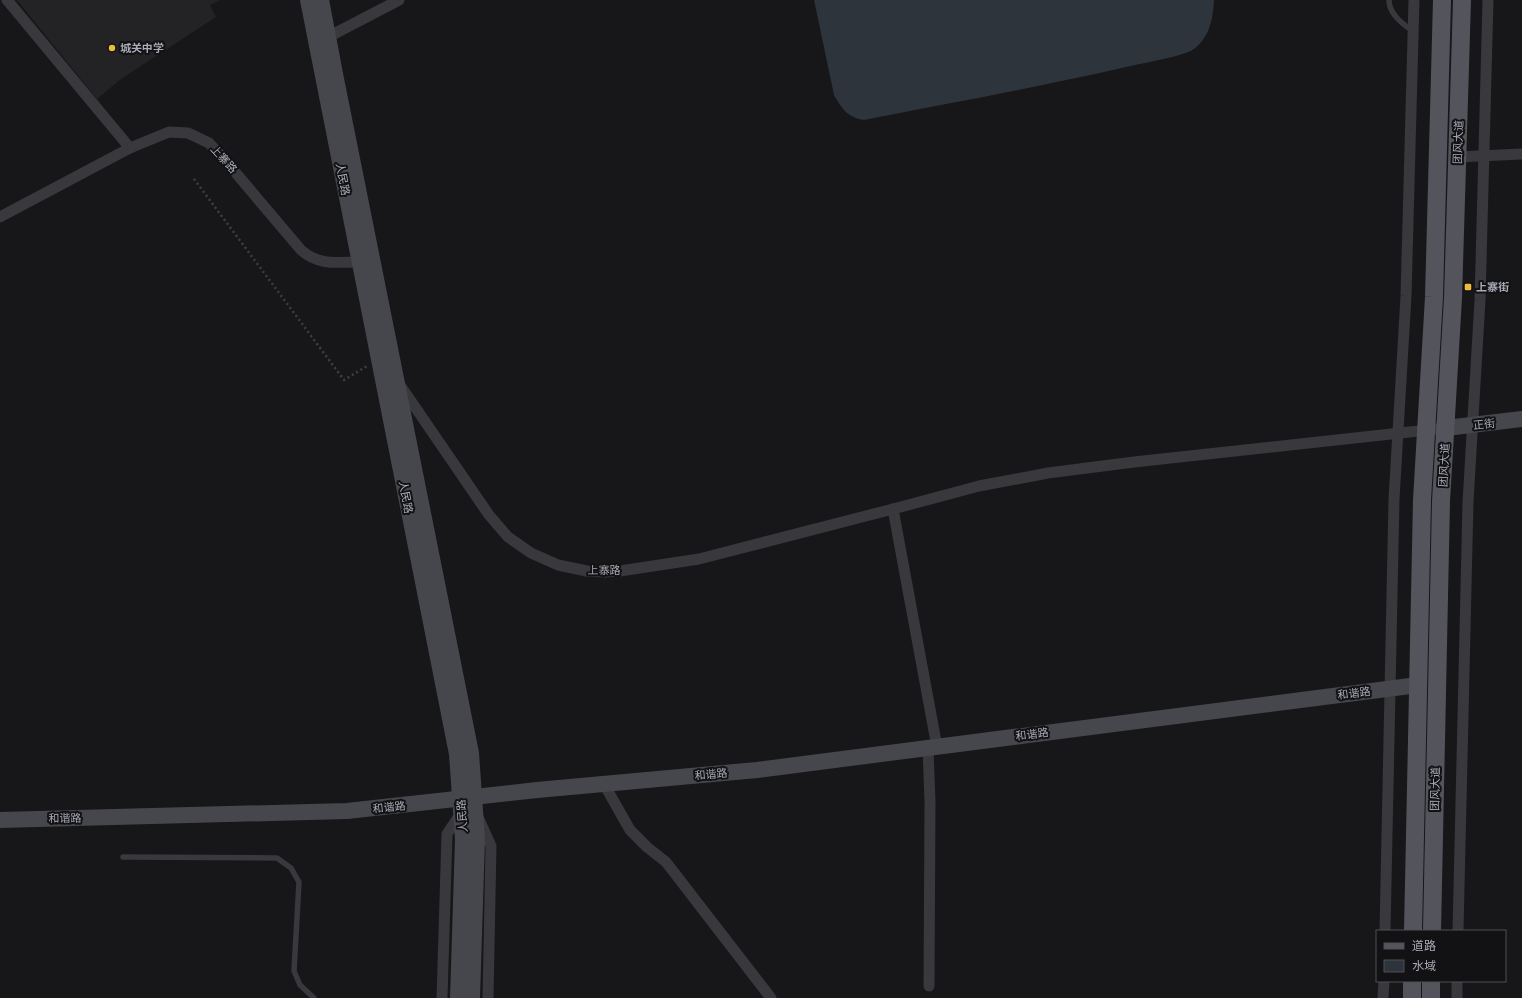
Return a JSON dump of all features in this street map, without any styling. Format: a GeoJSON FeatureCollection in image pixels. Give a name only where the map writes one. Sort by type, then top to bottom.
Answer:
{"type":"FeatureCollection","features":[{"type":"Feature","properties":{"kind":"main road","name":"团风大道"},"geometry":{"type":"LineString","coordinates":[[1413,930],[1422,500],[1434,297],[1442,0]]}},
{"type":"Feature","properties":{"kind":"main road","name":"团风大道"},"geometry":{"type":"LineString","coordinates":[[1432,930],[1441,501],[1453,298],[1462,0]]}},
{"type":"Feature","properties":{"kind":"main road"},"geometry":{"type":"LineString","coordinates":[[1412,982],[1412,998]]}},
{"type":"Feature","properties":{"kind":"main road"},"geometry":{"type":"LineString","coordinates":[[1431,998],[1432,982]]}},
{"type":"Feature","properties":{"kind":"street"},"geometry":{"type":"LineString","coordinates":[[7,0],[130,148]]}},
{"type":"Feature","properties":{"kind":"street","name":"人民路"},"geometry":{"type":"LineString","coordinates":[[308,0],[476,839],[472,998]]}},
{"type":"Feature","properties":{"kind":"street","name":"人民路"},"geometry":{"type":"LineString","coordinates":[[322,0],[328,37],[471,753],[468,804],[463,839],[458,998]]}},
{"type":"Feature","properties":{"kind":"street"},"geometry":{"type":"LineString","coordinates":[[328,37],[399,0]]}},
{"type":"Feature","properties":{"kind":"street"},"geometry":{"type":"LineString","coordinates":[[1385,930],[1394,499],[1406,296],[1414,0]]}},
{"type":"Feature","properties":{"kind":"street"},"geometry":{"type":"LineString","coordinates":[[1458,930],[1468,502],[1480,300],[1488,0]]}},
{"type":"Feature","properties":{"kind":"street","name":"上寨路"},"geometry":{"type":"LineString","coordinates":[[0,216],[130,148],[169,132],[188,133],[198,136],[209,143],[301,250],[307,255],[315,260],[325,262],[360,262]]}},
{"type":"Feature","properties":{"kind":"street"},"geometry":{"type":"LineString","coordinates":[[1457,157],[1522,154]]}},
{"type":"Feature","properties":{"kind":"street","name":"上寨路"},"geometry":{"type":"LineString","coordinates":[[397,381],[498,527],[508,537],[531,553],[558,565],[604,572],[699,559],[979,486],[1055,472],[1446,428]]}},
{"type":"Feature","properties":{"kind":"street","name":"正街"},"geometry":{"type":"LineString","coordinates":[[1446,428],[1522,419]]}},
{"type":"Feature","properties":{"kind":"street"},"geometry":{"type":"LineString","coordinates":[[893,509],[932,747],[930,802],[929,986]]}},
{"type":"Feature","properties":{"kind":"street","name":"和谐路"},"geometry":{"type":"LineString","coordinates":[[0,820],[347,811],[468,804],[604,784],[756,770],[1418,685]]}},
{"type":"Feature","properties":{"kind":"street"},"geometry":{"type":"LineString","coordinates":[[604,784],[630,830],[647,847],[666,862],[771,998]]}},
{"type":"Feature","properties":{"kind":"street"},"geometry":{"type":"LineString","coordinates":[[442,998],[447,834],[468,804],[491,846],[488,998]]}},
{"type":"Feature","properties":{"kind":"street"},"geometry":{"type":"LineString","coordinates":[[1383,998],[1384,982]]}},
{"type":"Feature","properties":{"kind":"street"},"geometry":{"type":"LineString","coordinates":[[1457,982],[1457,998]]}},
{"type":"Feature","properties":{"kind":"lane"},"geometry":{"type":"LineString","coordinates":[[1389,0],[1389,6],[1394,14],[1413,31]]}},
{"type":"Feature","properties":{"kind":"lane"},"geometry":{"type":"LineString","coordinates":[[122,857],[277,858],[284,862],[299,882],[294,971],[300,985],[314,998]]}},
{"type":"Feature","properties":{"kind":"path"},"geometry":{"type":"LineString","coordinates":[[194,179],[344,380],[379,359]]}},
{"type":"Feature","properties":{"kind":"shaded area","name":"城关中学"},"geometry":{"type":"Polygon","coordinates":[[[17,0],[220,0],[210,5],[216,17],[121,79],[97,99],[17,0]]]}},
{"type":"Feature","properties":{"kind":"water"},"geometry":{"type":"Polygon","coordinates":[[[814,0],[1214,0],[1210,27],[1204,39],[1194,49],[1181,55],[995,95],[864,120],[849,115],[839,104],[834,95],[814,0]]]}},
{"type":"Feature","properties":{"kind":"place","name":"城关中学"},"geometry":{"type":"Point","coordinates":[112,48]}},
{"type":"Feature","properties":{"kind":"place","name":"上寨街"},"geometry":{"type":"Point","coordinates":[1468,287]}}]}
